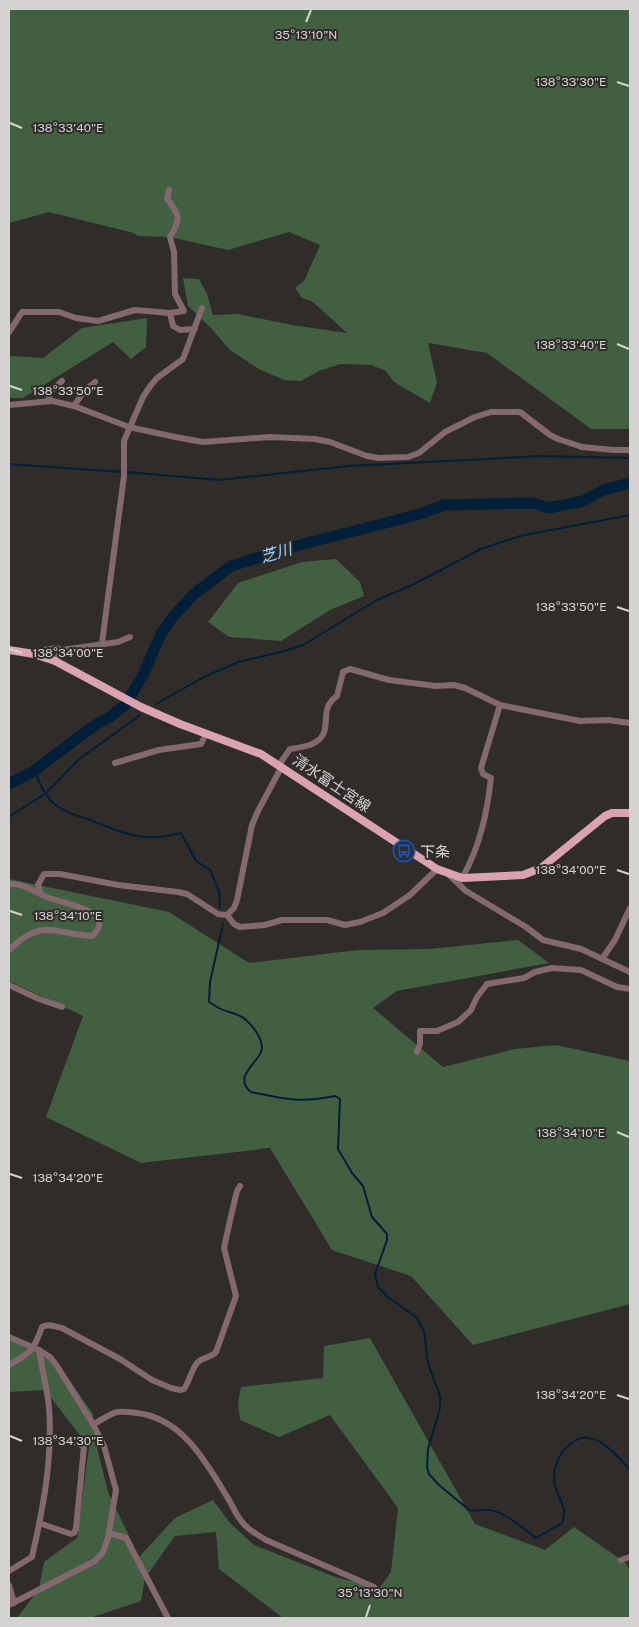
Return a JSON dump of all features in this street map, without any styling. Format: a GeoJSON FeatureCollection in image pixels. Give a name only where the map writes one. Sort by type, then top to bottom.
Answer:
{"type":"FeatureCollection","features":[{"type":"Feature","properties":{"kind":"main road","name":"清水富士宮線"},"geometry":{"type":"LineString","coordinates":[[9,650],[34,654],[56,661],[141,707],[206,734],[262,754],[437,869],[462,878],[515,876],[536,870],[605,816],[612,813],[630,813]]}},
{"type":"Feature","properties":{"kind":"street"},"geometry":{"type":"LineString","coordinates":[[9,332],[22,312],[59,312],[87,320],[98,320],[135,310],[170,313],[184,311],[175,294],[174,252],[170,237],[178,225],[178,218],[176,210],[167,199],[169,190]]}},
{"type":"Feature","properties":{"kind":"street"},"geometry":{"type":"LineString","coordinates":[[102,643],[124,472],[124,441],[143,397],[151,385],[157,378],[183,359],[202,308]]}},
{"type":"Feature","properties":{"kind":"street"},"geometry":{"type":"LineString","coordinates":[[170,313],[173,326],[180,330],[195,329]]}},
{"type":"Feature","properties":{"kind":"street"},"geometry":{"type":"LineString","coordinates":[[48,401],[51,391],[62,381]]}},
{"type":"Feature","properties":{"kind":"street"},"geometry":{"type":"LineString","coordinates":[[74,406],[84,391],[95,382]]}},
{"type":"Feature","properties":{"kind":"street"},"geometry":{"type":"LineString","coordinates":[[9,405],[48,401],[74,406],[129,427],[203,442],[270,437],[315,439],[330,442],[367,456],[408,457],[419,454],[444,432],[475,417],[492,412],[520,412],[558,439],[582,447],[630,450]]}},
{"type":"Feature","properties":{"kind":"street"},"geometry":{"type":"LineString","coordinates":[[44,650],[57,648],[62,650],[118,642],[130,637]]}},
{"type":"Feature","properties":{"kind":"street"},"geometry":{"type":"LineString","coordinates":[[56,661],[62,650]]}},
{"type":"Feature","properties":{"kind":"street"},"geometry":{"type":"LineString","coordinates":[[227,915],[234,908],[237,900],[252,825],[258,811],[290,749],[310,744],[323,735],[326,728],[327,708],[330,701],[337,696],[344,672],[350,669],[389,680],[436,686],[454,685],[465,688],[500,705],[580,721],[608,720],[630,723]]}},
{"type":"Feature","properties":{"kind":"street"},"geometry":{"type":"LineString","coordinates":[[462,878],[476,851],[489,798],[491,778],[483,774],[481,768],[500,705]]}},
{"type":"Feature","properties":{"kind":"street"},"geometry":{"type":"LineString","coordinates":[[115,763],[159,750],[201,744],[206,734]]}},
{"type":"Feature","properties":{"kind":"street"},"geometry":{"type":"LineString","coordinates":[[41,894],[38,885],[44,874],[60,874],[118,885],[186,894],[218,914],[227,915],[234,924],[240,927],[264,925],[282,920],[326,920],[345,925],[360,922],[383,913],[403,900],[437,869]]}},
{"type":"Feature","properties":{"kind":"street"},"geometry":{"type":"LineString","coordinates":[[447,873],[466,891],[526,927],[543,940],[581,949],[630,972]]}},
{"type":"Feature","properties":{"kind":"street"},"geometry":{"type":"LineString","coordinates":[[9,884],[30,887],[41,894],[93,912],[98,918],[100,925],[97,932],[92,936],[46,929],[37,930],[27,934],[9,950]]}},
{"type":"Feature","properties":{"kind":"street"},"geometry":{"type":"LineString","coordinates":[[602,959],[615,940],[630,908]]}},
{"type":"Feature","properties":{"kind":"street"},"geometry":{"type":"LineString","coordinates":[[416,1052],[420,1044],[420,1032],[437,1031],[458,1022],[471,1010],[477,997],[487,984],[524,978],[535,972],[552,968],[581,970],[617,987],[630,989]]}},
{"type":"Feature","properties":{"kind":"street"},"geometry":{"type":"LineString","coordinates":[[9,985],[62,1008]]}},
{"type":"Feature","properties":{"kind":"street"},"geometry":{"type":"LineString","coordinates":[[9,1570],[32,1557],[45,1491],[49,1436],[48,1406],[37,1349],[42,1327],[45,1325],[62,1328],[120,1359],[152,1380],[171,1388],[184,1389],[198,1362],[203,1358],[212,1356],[216,1352],[236,1296],[224,1248],[237,1191],[240,1186]]}},
{"type":"Feature","properties":{"kind":"street"},"geometry":{"type":"LineString","coordinates":[[9,1337],[37,1349],[50,1357],[57,1366],[93,1424],[107,1454],[116,1490],[109,1533],[103,1552],[95,1561],[11,1604],[9,1585]]}},
{"type":"Feature","properties":{"kind":"street"},"geometry":{"type":"LineString","coordinates":[[9,1365],[37,1349]]}},
{"type":"Feature","properties":{"kind":"street"},"geometry":{"type":"LineString","coordinates":[[93,1424],[116,1412],[142,1413],[168,1423],[196,1449],[226,1494],[241,1522],[256,1535],[374,1587]]}},
{"type":"Feature","properties":{"kind":"street"},"geometry":{"type":"LineString","coordinates":[[39,1523],[71,1534],[74,1533],[76,1528],[84,1447],[78,1443],[49,1436]]}},
{"type":"Feature","properties":{"kind":"street"},"geometry":{"type":"LineString","coordinates":[[109,1533],[126,1538],[168,1618]]}},
{"type":"Feature","properties":{"kind":"street"},"geometry":{"type":"LineString","coordinates":[[621,1560],[630,1557]]}},
{"type":"Feature","properties":{"kind":"green space"},"geometry":{"type":"Polygon","coordinates":[[[9,9],[630,9],[630,429],[591,429],[487,353],[428,343],[437,383],[430,403],[394,382],[386,371],[371,365],[340,364],[319,371],[301,381],[284,380],[259,369],[230,350],[188,306],[183,278],[199,279],[207,294],[213,315],[238,314],[292,325],[347,333],[313,302],[302,298],[295,288],[304,281],[320,245],[289,232],[228,250],[170,237],[139,236],[130,232],[49,212],[9,223],[9,9]]]}},
{"type":"Feature","properties":{"kind":"green space"},"geometry":{"type":"Polygon","coordinates":[[[147,318],[146,347],[131,359],[113,342],[23,398],[9,398],[9,356],[43,358],[82,328],[147,318]]]}},
{"type":"Feature","properties":{"kind":"green space"},"geometry":{"type":"Polygon","coordinates":[[[336,559],[360,582],[364,596],[330,610],[281,641],[229,637],[208,622],[238,583],[302,562],[336,559]]]}},
{"type":"Feature","properties":{"kind":"green space"},"geometry":{"type":"Polygon","coordinates":[[[9,879],[169,912],[249,963],[358,950],[430,949],[518,940],[549,963],[397,991],[373,1008],[443,1067],[515,1049],[556,1045],[630,1061],[630,1304],[473,1345],[411,1276],[332,1250],[270,1148],[141,1163],[46,1117],[83,1016],[9,981],[9,879]]]}},
{"type":"Feature","properties":{"kind":"green space"},"geometry":{"type":"Polygon","coordinates":[[[9,1335],[59,1365],[93,1414],[98,1452],[108,1492],[139,1557],[175,1518],[213,1500],[230,1523],[254,1545],[338,1578],[380,1587],[391,1572],[398,1508],[330,1415],[279,1437],[240,1420],[238,1402],[241,1387],[323,1378],[324,1346],[370,1338],[475,1524],[545,1550],[574,1527],[626,1563],[630,1572],[630,1618],[283,1618],[219,1569],[216,1532],[175,1536],[145,1578],[141,1601],[90,1618],[17,1618],[39,1589],[44,1562],[77,1538],[89,1447],[45,1390],[9,1392],[9,1335]]]}},
{"type":"Feature","properties":{"kind":"waterway"},"geometry":{"type":"LineString","coordinates":[[126,472],[219,480],[349,466],[538,456],[630,458]]}},
{"type":"Feature","properties":{"kind":"waterway"},"geometry":{"type":"LineString","coordinates":[[9,464],[122,472]]}},
{"type":"Feature","properties":{"kind":"waterway","name":"芝川"},"geometry":{"type":"LineString","coordinates":[[9,784],[34,771],[125,705],[142,677],[161,634],[172,618],[194,594],[231,566],[299,545],[417,515],[444,505],[533,503],[549,508],[583,501],[603,490],[630,483]]}},
{"type":"Feature","properties":{"kind":"waterway"},"geometry":{"type":"LineString","coordinates":[[156,704],[204,677],[238,662],[303,645],[377,600],[412,585],[481,549],[520,536],[630,515]]}},
{"type":"Feature","properties":{"kind":"waterway"},"geometry":{"type":"LineString","coordinates":[[9,817],[46,793],[78,760],[140,715]]}},
{"type":"Feature","properties":{"kind":"waterway"},"geometry":{"type":"LineString","coordinates":[[34,771],[53,803],[67,812],[121,832],[142,837],[167,836],[181,833],[196,861],[210,870],[219,891],[220,907]]}},
{"type":"Feature","properties":{"kind":"waterway"},"geometry":{"type":"LineString","coordinates":[[223,924],[210,982],[209,1002],[222,1010],[244,1018],[253,1027],[260,1039],[261,1052],[247,1071],[244,1082],[246,1087],[251,1092],[284,1098],[302,1100],[335,1096],[340,1099],[338,1149],[352,1173],[363,1186],[372,1217],[387,1234],[387,1240],[375,1274],[378,1287],[389,1298],[416,1317],[424,1331],[428,1363],[440,1396],[440,1408],[428,1449],[427,1467],[429,1474],[469,1510],[495,1511],[514,1521],[536,1538],[562,1523],[564,1512],[555,1486],[554,1472],[561,1454],[570,1444],[584,1438],[599,1442],[613,1452],[630,1470]]}},
{"type":"Feature","properties":{"kind":"place","name":"下条"},"geometry":{"type":"Point","coordinates":[404,851]}}]}
